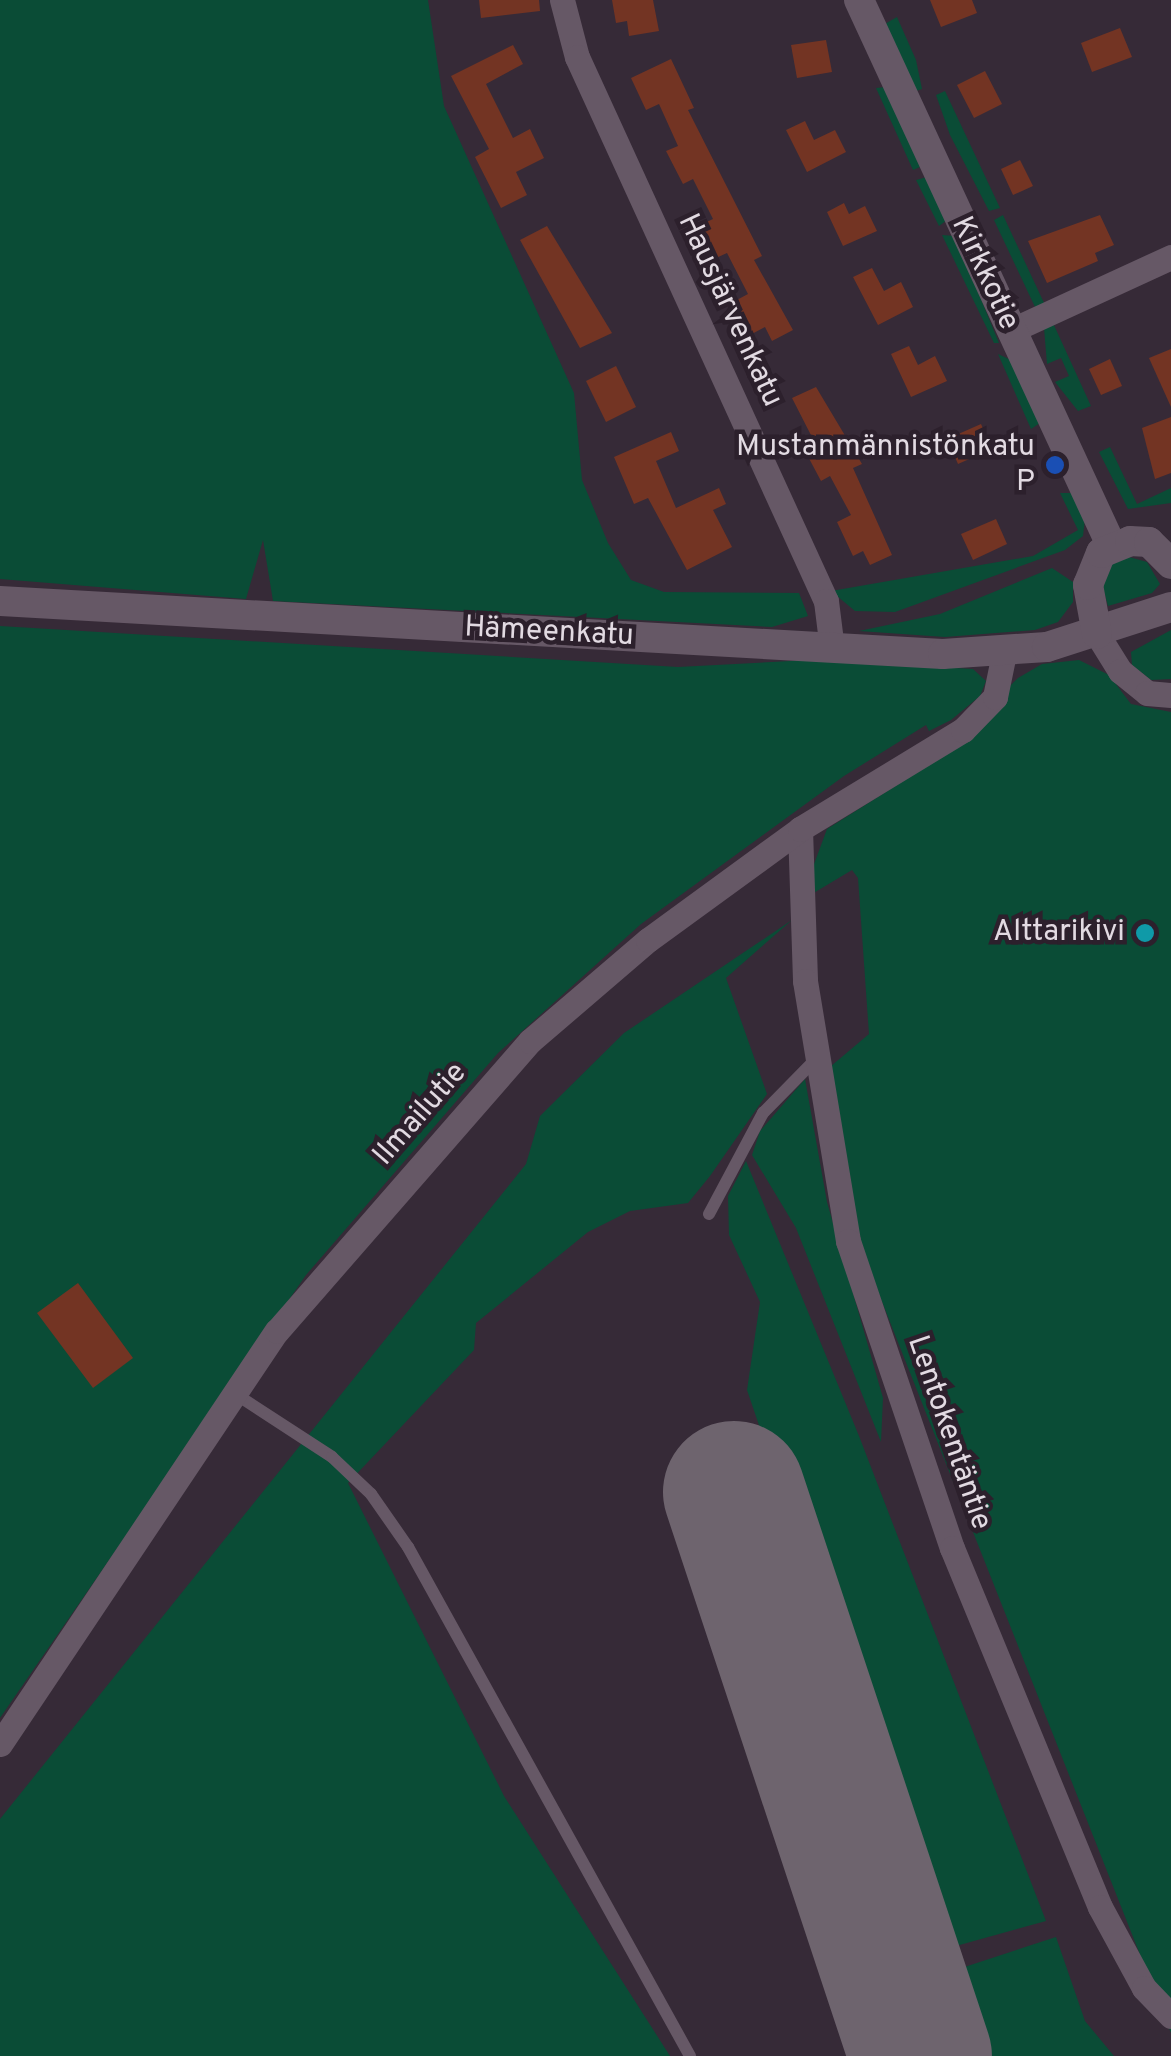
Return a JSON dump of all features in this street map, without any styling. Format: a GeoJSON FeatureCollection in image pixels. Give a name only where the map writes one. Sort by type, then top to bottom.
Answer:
{"type":"FeatureCollection","features":[{"type":"Feature","properties":{"kind":"main road","name":"Kirkkotie"},"geometry":{"type":"LineString","coordinates":[[859,0],[1112,547]]}},
{"type":"Feature","properties":{"kind":"main road"},"geometry":{"type":"LineString","coordinates":[[1097,634],[1088,585],[1095,560],[1112,547],[1164,546]]}},
{"type":"Feature","properties":{"kind":"main road","name":"Hämeenkatu"},"geometry":{"type":"LineString","coordinates":[[0,601],[832,649],[1004,653],[1097,634],[1171,607]]}},
{"type":"Feature","properties":{"kind":"street","name":"Hausjärvenkatu"},"geometry":{"type":"LineString","coordinates":[[562,0],[577,57],[826,601],[832,649]]}},
{"type":"Feature","properties":{"kind":"street"},"geometry":{"type":"LineString","coordinates":[[1010,331],[1171,257]]}},
{"type":"Feature","properties":{"kind":"street"},"geometry":{"type":"LineString","coordinates":[[1097,634],[1120,671],[1147,693],[1171,695]]}},
{"type":"Feature","properties":{"kind":"street","name":"Ilmailutie"},"geometry":{"type":"LineString","coordinates":[[0,1744],[234,1393],[350,1244],[555,1015],[800,829],[983,714],[1004,679],[1004,653]]}},
{"type":"Feature","properties":{"kind":"street","name":"Lentokentäntie"},"geometry":{"type":"LineString","coordinates":[[800,829],[805,982],[848,1240],[952,1548],[1100,1907],[1144,1988],[1171,2016]]}},
{"type":"Feature","properties":{"kind":"lane"},"geometry":{"type":"LineString","coordinates":[[709,1214],[763,1113],[816,1059]]}},
{"type":"Feature","properties":{"kind":"lane"},"geometry":{"type":"LineString","coordinates":[[234,1393],[332,1456],[370,1494],[408,1546],[690,2056]]}},
{"type":"Feature","properties":{"kind":"green space"},"geometry":{"type":"Polygon","coordinates":[[[0,0],[428,0],[444,106],[574,393],[582,480],[608,543],[631,580],[664,592],[799,593],[808,616],[772,627],[273,601],[263,540],[246,599],[0,579],[0,0]]]}},
{"type":"Feature","properties":{"kind":"green space"},"geometry":{"type":"Polygon","coordinates":[[[897,17],[916,60],[922,89],[916,91],[883,25],[897,17]]]}},
{"type":"Feature","properties":{"kind":"green space"},"geometry":{"type":"Polygon","coordinates":[[[886,87],[920,167],[913,170],[876,88],[886,87]]]}},
{"type":"Feature","properties":{"kind":"green space"},"geometry":{"type":"Polygon","coordinates":[[[945,91],[1000,208],[989,211],[950,135],[936,95],[945,91]]]}},
{"type":"Feature","properties":{"kind":"green space"},"geometry":{"type":"Polygon","coordinates":[[[927,177],[947,220],[939,226],[916,180],[927,177]]]}},
{"type":"Feature","properties":{"kind":"green space"},"geometry":{"type":"Polygon","coordinates":[[[1003,215],[1045,305],[1035,307],[994,220],[1003,215]]]}},
{"type":"Feature","properties":{"kind":"green space"},"geometry":{"type":"Polygon","coordinates":[[[942,235],[955,236],[999,343],[994,343],[942,235]]]}},
{"type":"Feature","properties":{"kind":"green space"},"geometry":{"type":"Polygon","coordinates":[[[1053,323],[1091,406],[1078,411],[1055,382],[1069,376],[1061,358],[1047,364],[1044,328],[1053,323]]]}},
{"type":"Feature","properties":{"kind":"green space"},"geometry":{"type":"Polygon","coordinates":[[[998,354],[1011,360],[1040,423],[1031,429],[998,354]]]}},
{"type":"Feature","properties":{"kind":"green space"},"geometry":{"type":"Polygon","coordinates":[[[1110,447],[1137,504],[1171,488],[1171,503],[1128,509],[1099,452],[1110,447]]]}},
{"type":"Feature","properties":{"kind":"green space"},"geometry":{"type":"Polygon","coordinates":[[[1060,493],[1072,493],[1085,519],[1083,536],[1065,550],[895,612],[855,611],[831,591],[1033,556],[1078,530],[1060,493]]]}},
{"type":"Feature","properties":{"kind":"green space"},"geometry":{"type":"Polygon","coordinates":[[[1129,557],[1147,562],[1160,584],[1152,593],[1108,606],[1101,581],[1112,564],[1129,557]]]}},
{"type":"Feature","properties":{"kind":"green space"},"geometry":{"type":"Polygon","coordinates":[[[1052,568],[1073,582],[1073,602],[1058,622],[1035,630],[945,637],[859,631],[940,614],[1052,568]]]}},
{"type":"Feature","properties":{"kind":"green space"},"geometry":{"type":"Polygon","coordinates":[[[0,626],[678,667],[810,660],[973,669],[986,681],[980,696],[951,720],[929,731],[926,725],[844,776],[641,924],[498,1053],[306,1275],[0,1718],[0,626]]]}},
{"type":"Feature","properties":{"kind":"green space"},"geometry":{"type":"Polygon","coordinates":[[[1171,630],[1171,679],[1151,680],[1132,665],[1131,652],[1171,630]]]}},
{"type":"Feature","properties":{"kind":"green space"},"geometry":{"type":"Polygon","coordinates":[[[1079,660],[1109,675],[1131,704],[1171,712],[1171,2033],[858,1241],[824,1072],[869,1034],[858,878],[852,870],[812,894],[810,875],[827,829],[932,763],[1018,678],[1042,664],[1079,660]]]}},
{"type":"Feature","properties":{"kind":"green space"},"geometry":{"type":"Polygon","coordinates":[[[792,920],[726,978],[767,1094],[710,1176],[688,1203],[630,1211],[588,1232],[476,1323],[474,1350],[348,1483],[504,1796],[670,2056],[0,2056],[0,1819],[526,1164],[540,1116],[624,1033],[792,920]]]}},
{"type":"Feature","properties":{"kind":"green space"},"geometry":{"type":"Polygon","coordinates":[[[805,1079],[827,1202],[883,1398],[881,1442],[796,1228],[752,1155],[760,1131],[805,1079]]]}},
{"type":"Feature","properties":{"kind":"green space"},"geometry":{"type":"Polygon","coordinates":[[[746,1161],[859,1436],[1046,1921],[938,1951],[747,1390],[760,1302],[729,1235],[728,1196],[746,1161]]]}},
{"type":"Feature","properties":{"kind":"green space"},"geometry":{"type":"Polygon","coordinates":[[[1056,1937],[1085,2021],[1114,2056],[969,2056],[940,1975],[1056,1937]]]}},
{"type":"Feature","properties":{"kind":"building"},"geometry":{"type":"Polygon","coordinates":[[[479,0],[539,0],[540,11],[481,18],[479,0]]]}},
{"type":"Feature","properties":{"kind":"building"},"geometry":{"type":"Polygon","coordinates":[[[612,0],[653,0],[659,31],[629,36],[627,21],[616,23],[612,0]]]}},
{"type":"Feature","properties":{"kind":"building"},"geometry":{"type":"Polygon","coordinates":[[[930,0],[972,0],[977,13],[941,27],[930,0]]]}},
{"type":"Feature","properties":{"kind":"building"},"geometry":{"type":"Polygon","coordinates":[[[1120,28],[1132,57],[1092,72],[1081,43],[1120,28]]]}},
{"type":"Feature","properties":{"kind":"building"},"geometry":{"type":"Polygon","coordinates":[[[826,40],[832,72],[797,78],[791,45],[826,40]]]}},
{"type":"Feature","properties":{"kind":"building"},"geometry":{"type":"Polygon","coordinates":[[[513,45],[523,64],[486,84],[513,138],[530,129],[544,158],[516,172],[527,195],[501,208],[475,157],[489,149],[451,76],[513,45]]]}},
{"type":"Feature","properties":{"kind":"building"},"geometry":{"type":"Polygon","coordinates":[[[671,59],[694,108],[688,110],[762,256],[754,260],[793,330],[772,341],[765,327],[750,335],[733,302],[748,294],[727,253],[716,258],[700,225],[713,219],[693,179],[683,184],[666,151],[678,146],[659,104],[646,110],[631,78],[671,59]]]}},
{"type":"Feature","properties":{"kind":"building"},"geometry":{"type":"Polygon","coordinates":[[[985,71],[1002,104],[974,118],[957,85],[985,71]]]}},
{"type":"Feature","properties":{"kind":"building"},"geometry":{"type":"Polygon","coordinates":[[[805,121],[814,140],[835,130],[846,152],[807,172],[786,130],[805,121]]]}},
{"type":"Feature","properties":{"kind":"building"},"geometry":{"type":"Polygon","coordinates":[[[1020,160],[1033,186],[1013,195],[1001,169],[1020,160]]]}},
{"type":"Feature","properties":{"kind":"building"},"geometry":{"type":"Polygon","coordinates":[[[844,203],[849,214],[865,206],[877,231],[843,246],[827,212],[844,203]]]}},
{"type":"Feature","properties":{"kind":"building"},"geometry":{"type":"Polygon","coordinates":[[[1100,215],[1114,245],[1095,253],[1098,261],[1047,283],[1028,241],[1100,215]]]}},
{"type":"Feature","properties":{"kind":"building"},"geometry":{"type":"Polygon","coordinates":[[[547,226],[612,333],[580,348],[520,240],[547,226]]]}},
{"type":"Feature","properties":{"kind":"building"},"geometry":{"type":"Polygon","coordinates":[[[872,268],[884,291],[901,282],[913,307],[878,325],[853,277],[872,268]]]}},
{"type":"Feature","properties":{"kind":"building"},"geometry":{"type":"Polygon","coordinates":[[[909,346],[918,365],[935,356],[947,381],[911,397],[891,354],[909,346]]]}},
{"type":"Feature","properties":{"kind":"building"},"geometry":{"type":"Polygon","coordinates":[[[1171,349],[1171,407],[1149,358],[1171,349]]]}},
{"type":"Feature","properties":{"kind":"building"},"geometry":{"type":"Polygon","coordinates":[[[1110,359],[1122,386],[1101,395],[1089,369],[1110,359]]]}},
{"type":"Feature","properties":{"kind":"building"},"geometry":{"type":"Polygon","coordinates":[[[616,366],[636,407],[606,422],[586,381],[616,366]]]}},
{"type":"Feature","properties":{"kind":"building"},"geometry":{"type":"Polygon","coordinates":[[[816,387],[862,464],[853,468],[892,555],[870,565],[863,551],[853,556],[837,522],[851,515],[830,476],[821,481],[804,449],[815,443],[792,398],[816,387]]]}},
{"type":"Feature","properties":{"kind":"building"},"geometry":{"type":"Polygon","coordinates":[[[1171,417],[1171,473],[1155,479],[1142,428],[1171,417]]]}},
{"type":"Feature","properties":{"kind":"building"},"geometry":{"type":"Polygon","coordinates":[[[981,424],[992,449],[958,464],[947,439],[981,424]]]}},
{"type":"Feature","properties":{"kind":"building"},"geometry":{"type":"Polygon","coordinates":[[[671,432],[679,451],[656,461],[676,508],[719,488],[726,504],[713,510],[732,547],[687,570],[648,498],[634,504],[614,457],[671,432]]]}},
{"type":"Feature","properties":{"kind":"building"},"geometry":{"type":"Polygon","coordinates":[[[996,519],[1007,544],[973,560],[961,534],[996,519]]]}},
{"type":"Feature","properties":{"kind":"building"},"geometry":{"type":"Polygon","coordinates":[[[78,1283],[133,1358],[93,1388],[37,1313],[78,1283]]]}},
{"type":"Feature","properties":{"kind":"runway"},"geometry":{"type":"LineString","coordinates":[[734,1492],[921,2056]]}},
{"type":"Feature","properties":{"kind":"place","name":"Mustanmännistönkatu P"},"geometry":{"type":"Point","coordinates":[1055,465]}},
{"type":"Feature","properties":{"kind":"place","name":"Alttarikivi"},"geometry":{"type":"Point","coordinates":[1145,933]}}]}
